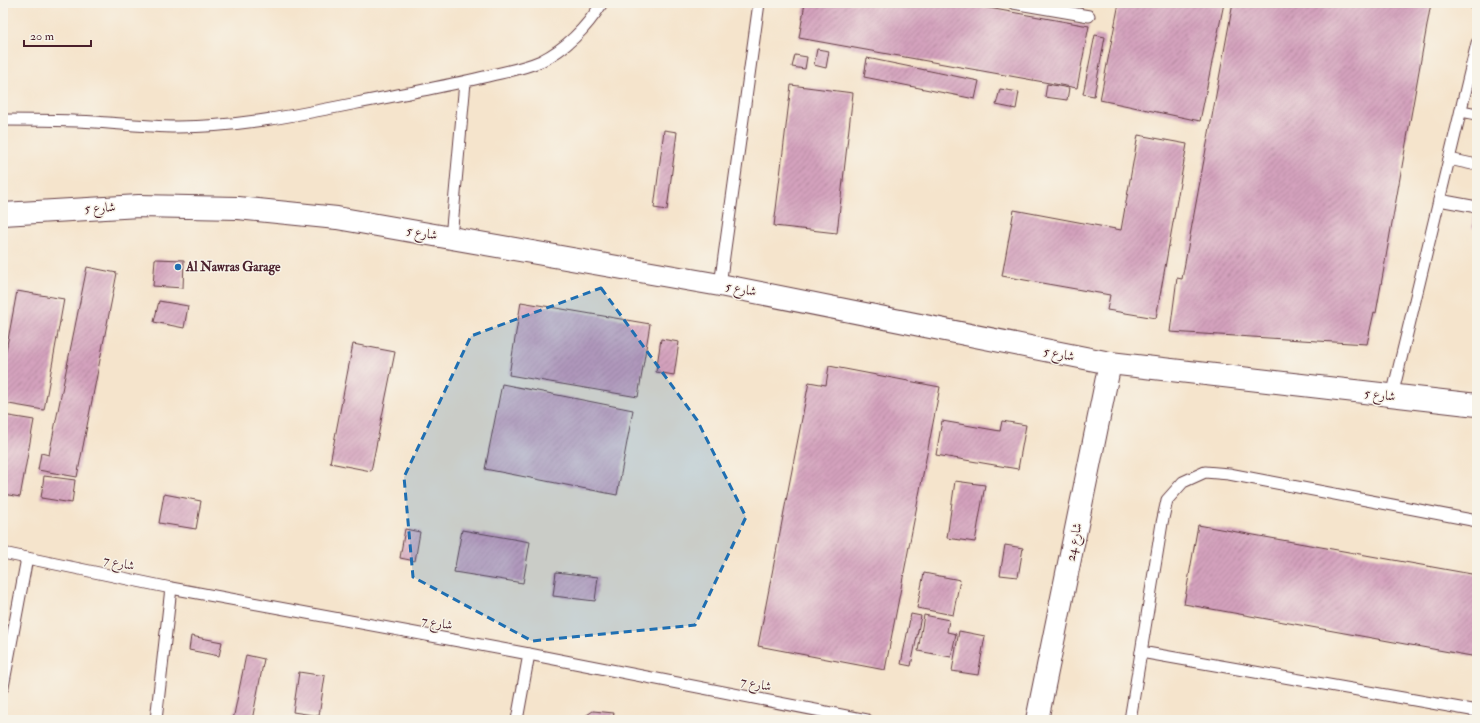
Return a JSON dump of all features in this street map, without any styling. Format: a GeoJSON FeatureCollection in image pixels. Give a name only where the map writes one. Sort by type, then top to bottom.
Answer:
{"type":"FeatureCollection","features":[{"type":"Feature","properties":{"kind":"street","name":"شارع 5"},"geometry":{"type":"LineString","coordinates":[[3,214],[139,206],[238,208],[337,218],[720,285],[1110,363],[1477,405]]}},
{"type":"Feature","properties":{"kind":"street","name":"شارع 24"},"geometry":{"type":"LineString","coordinates":[[1037,720],[1110,363]]}},
{"type":"Feature","properties":{"kind":"lane"},"geometry":{"type":"LineString","coordinates":[[3,120],[71,121],[138,126],[216,126],[254,122],[464,82],[523,68],[558,51],[574,38],[589,22],[602,3]]}},
{"type":"Feature","properties":{"kind":"lane"},"geometry":{"type":"LineString","coordinates":[[720,285],[759,3]]}},
{"type":"Feature","properties":{"kind":"lane"},"geometry":{"type":"LineString","coordinates":[[1013,3],[1089,16]]}},
{"type":"Feature","properties":{"kind":"lane"},"geometry":{"type":"LineString","coordinates":[[1473,3],[1477,4]]}},
{"type":"Feature","properties":{"kind":"lane"},"geometry":{"type":"LineString","coordinates":[[1392,396],[1477,43]]}},
{"type":"Feature","properties":{"kind":"lane"},"geometry":{"type":"LineString","coordinates":[[451,238],[464,82]]}},
{"type":"Feature","properties":{"kind":"lane"},"geometry":{"type":"LineString","coordinates":[[1461,111],[1477,114]]}},
{"type":"Feature","properties":{"kind":"lane"},"geometry":{"type":"LineString","coordinates":[[1449,159],[1477,165]]}},
{"type":"Feature","properties":{"kind":"lane"},"geometry":{"type":"LineString","coordinates":[[1439,200],[1477,207]]}},
{"type":"Feature","properties":{"kind":"lane"},"geometry":{"type":"LineString","coordinates":[[1130,720],[1167,500],[1183,482],[1205,472],[1229,474],[1477,521]]}},
{"type":"Feature","properties":{"kind":"lane","name":"شارع 7"},"geometry":{"type":"LineString","coordinates":[[3,553],[171,588],[529,654],[867,720]]}},
{"type":"Feature","properties":{"kind":"lane"},"geometry":{"type":"LineString","coordinates":[[3,687],[27,558]]}},
{"type":"Feature","properties":{"kind":"lane"},"geometry":{"type":"LineString","coordinates":[[156,720],[171,588]]}},
{"type":"Feature","properties":{"kind":"lane"},"geometry":{"type":"LineString","coordinates":[[1141,652],[1477,711]]}},
{"type":"Feature","properties":{"kind":"lane"},"geometry":{"type":"LineString","coordinates":[[517,720],[529,654]]}},
{"type":"Feature","properties":{"kind":"highlighted area"},"geometry":{"type":"Polygon","coordinates":[[[601,288],[697,420],[746,517],[695,625],[532,641],[413,577],[404,477],[471,336],[601,288]]]}},
{"type":"Feature","properties":{"kind":"building"},"geometry":{"type":"Polygon","coordinates":[[[805,3],[961,3],[1089,26],[1077,88],[799,38],[805,3]]]}},
{"type":"Feature","properties":{"kind":"building"},"geometry":{"type":"Polygon","coordinates":[[[1119,3],[1224,3],[1200,121],[1100,100],[1119,3]]]}},
{"type":"Feature","properties":{"kind":"building"},"geometry":{"type":"Polygon","coordinates":[[[1233,3],[1431,3],[1376,313],[1374,312],[1367,344],[1170,332],[1177,278],[1182,279],[1233,3]]]}},
{"type":"Feature","properties":{"kind":"building"},"geometry":{"type":"Polygon","coordinates":[[[1095,35],[1105,37],[1094,96],[1083,94],[1095,35]]]}},
{"type":"Feature","properties":{"kind":"building"},"geometry":{"type":"Polygon","coordinates":[[[817,49],[829,51],[826,68],[814,65],[817,49]]]}},
{"type":"Feature","properties":{"kind":"building"},"geometry":{"type":"Polygon","coordinates":[[[795,55],[807,57],[805,69],[792,67],[795,55]]]}},
{"type":"Feature","properties":{"kind":"building"},"geometry":{"type":"Polygon","coordinates":[[[867,58],[979,81],[975,99],[864,77],[867,58]]]}},
{"type":"Feature","properties":{"kind":"building"},"geometry":{"type":"Polygon","coordinates":[[[1047,84],[1069,88],[1067,100],[1045,97],[1047,84]]]}},
{"type":"Feature","properties":{"kind":"building"},"geometry":{"type":"Polygon","coordinates":[[[791,85],[853,93],[837,233],[774,226],[791,85]]]}},
{"type":"Feature","properties":{"kind":"building"},"geometry":{"type":"Polygon","coordinates":[[[1000,89],[1019,92],[1016,109],[996,105],[1000,89]]]}},
{"type":"Feature","properties":{"kind":"building"},"geometry":{"type":"Polygon","coordinates":[[[664,130],[677,132],[667,210],[654,208],[664,130]]]}},
{"type":"Feature","properties":{"kind":"building"},"geometry":{"type":"Polygon","coordinates":[[[1138,135],[1187,144],[1156,318],[1107,310],[1110,295],[1002,276],[1014,210],[1121,230],[1138,135]]]}},
{"type":"Feature","properties":{"kind":"building"},"geometry":{"type":"Polygon","coordinates":[[[1475,207],[1477,207],[1477,229],[1472,228],[1475,207]]]}},
{"type":"Feature","properties":{"kind":"building"},"geometry":{"type":"Polygon","coordinates":[[[155,259],[184,260],[183,288],[153,286],[155,259]]]}},
{"type":"Feature","properties":{"kind":"building"},"geometry":{"type":"Polygon","coordinates":[[[87,267],[117,273],[77,477],[38,470],[41,453],[49,455],[87,267]]]}},
{"type":"Feature","properties":{"kind":"building"},"geometry":{"type":"Polygon","coordinates":[[[17,291],[64,299],[44,410],[3,403],[3,367],[17,291]]]}},
{"type":"Feature","properties":{"kind":"building"},"geometry":{"type":"Polygon","coordinates":[[[159,301],[188,306],[184,328],[154,322],[159,301]]]}},
{"type":"Feature","properties":{"kind":"building"},"geometry":{"type":"Polygon","coordinates":[[[521,302],[650,324],[638,397],[509,375],[521,302]]]}},
{"type":"Feature","properties":{"kind":"building"},"geometry":{"type":"Polygon","coordinates":[[[661,339],[679,342],[674,375],[656,372],[661,339]]]}},
{"type":"Feature","properties":{"kind":"building"},"geometry":{"type":"Polygon","coordinates":[[[353,344],[395,352],[371,471],[330,463],[353,344]]]}},
{"type":"Feature","properties":{"kind":"building"},"geometry":{"type":"Polygon","coordinates":[[[829,366],[940,387],[885,670],[758,646],[809,382],[826,385],[829,366]]]}},
{"type":"Feature","properties":{"kind":"building"},"geometry":{"type":"Polygon","coordinates":[[[502,384],[633,410],[617,495],[485,469],[502,384]]]}},
{"type":"Feature","properties":{"kind":"building"},"geometry":{"type":"Polygon","coordinates":[[[3,415],[34,420],[20,497],[3,494],[3,415]]]}},
{"type":"Feature","properties":{"kind":"building"},"geometry":{"type":"Polygon","coordinates":[[[942,421],[1000,431],[1002,421],[1026,425],[1018,469],[936,455],[942,421]]]}},
{"type":"Feature","properties":{"kind":"building"},"geometry":{"type":"Polygon","coordinates":[[[44,476],[75,480],[72,503],[41,498],[44,476]]]}},
{"type":"Feature","properties":{"kind":"building"},"geometry":{"type":"Polygon","coordinates":[[[955,481],[985,485],[975,542],[947,538],[955,481]]]}},
{"type":"Feature","properties":{"kind":"building"},"geometry":{"type":"Polygon","coordinates":[[[164,494],[201,501],[196,529],[159,523],[164,494]]]}},
{"type":"Feature","properties":{"kind":"building"},"geometry":{"type":"Polygon","coordinates":[[[1198,525],[1477,575],[1477,657],[1184,604],[1198,525]]]}},
{"type":"Feature","properties":{"kind":"building"},"geometry":{"type":"Polygon","coordinates":[[[405,529],[420,532],[415,561],[400,558],[405,529]]]}},
{"type":"Feature","properties":{"kind":"building"},"geometry":{"type":"Polygon","coordinates":[[[462,530],[530,542],[523,583],[454,572],[462,530]]]}},
{"type":"Feature","properties":{"kind":"building"},"geometry":{"type":"Polygon","coordinates":[[[1005,545],[1023,548],[1018,577],[1000,575],[1005,545]]]}},
{"type":"Feature","properties":{"kind":"building"},"geometry":{"type":"Polygon","coordinates":[[[556,572],[598,577],[595,601],[553,596],[556,572]]]}},
{"type":"Feature","properties":{"kind":"building"},"geometry":{"type":"Polygon","coordinates":[[[924,573],[960,580],[953,615],[917,608],[924,573]]]}},
{"type":"Feature","properties":{"kind":"building"},"geometry":{"type":"Polygon","coordinates":[[[911,614],[921,616],[911,666],[901,664],[911,614]]]}},
{"type":"Feature","properties":{"kind":"building"},"geometry":{"type":"Polygon","coordinates":[[[924,615],[949,620],[947,632],[956,634],[951,657],[918,651],[924,615]]]}},
{"type":"Feature","properties":{"kind":"building"},"geometry":{"type":"Polygon","coordinates":[[[959,631],[985,636],[978,675],[952,671],[959,631]]]}},
{"type":"Feature","properties":{"kind":"building"},"geometry":{"type":"Polygon","coordinates":[[[191,636],[222,642],[219,656],[189,650],[191,636]]]}},
{"type":"Feature","properties":{"kind":"building"},"geometry":{"type":"Polygon","coordinates":[[[246,655],[264,659],[252,720],[233,720],[246,655]]]}},
{"type":"Feature","properties":{"kind":"building"},"geometry":{"type":"Polygon","coordinates":[[[299,672],[325,676],[319,716],[293,712],[299,672]]]}},
{"type":"Feature","properties":{"kind":"building"},"geometry":{"type":"Polygon","coordinates":[[[593,711],[614,713],[612,720],[579,720],[593,711]]]}},
{"type":"Feature","properties":{"kind":"place","name":"Al Nawras Garage"},"geometry":{"type":"Point","coordinates":[178,267]}}]}
